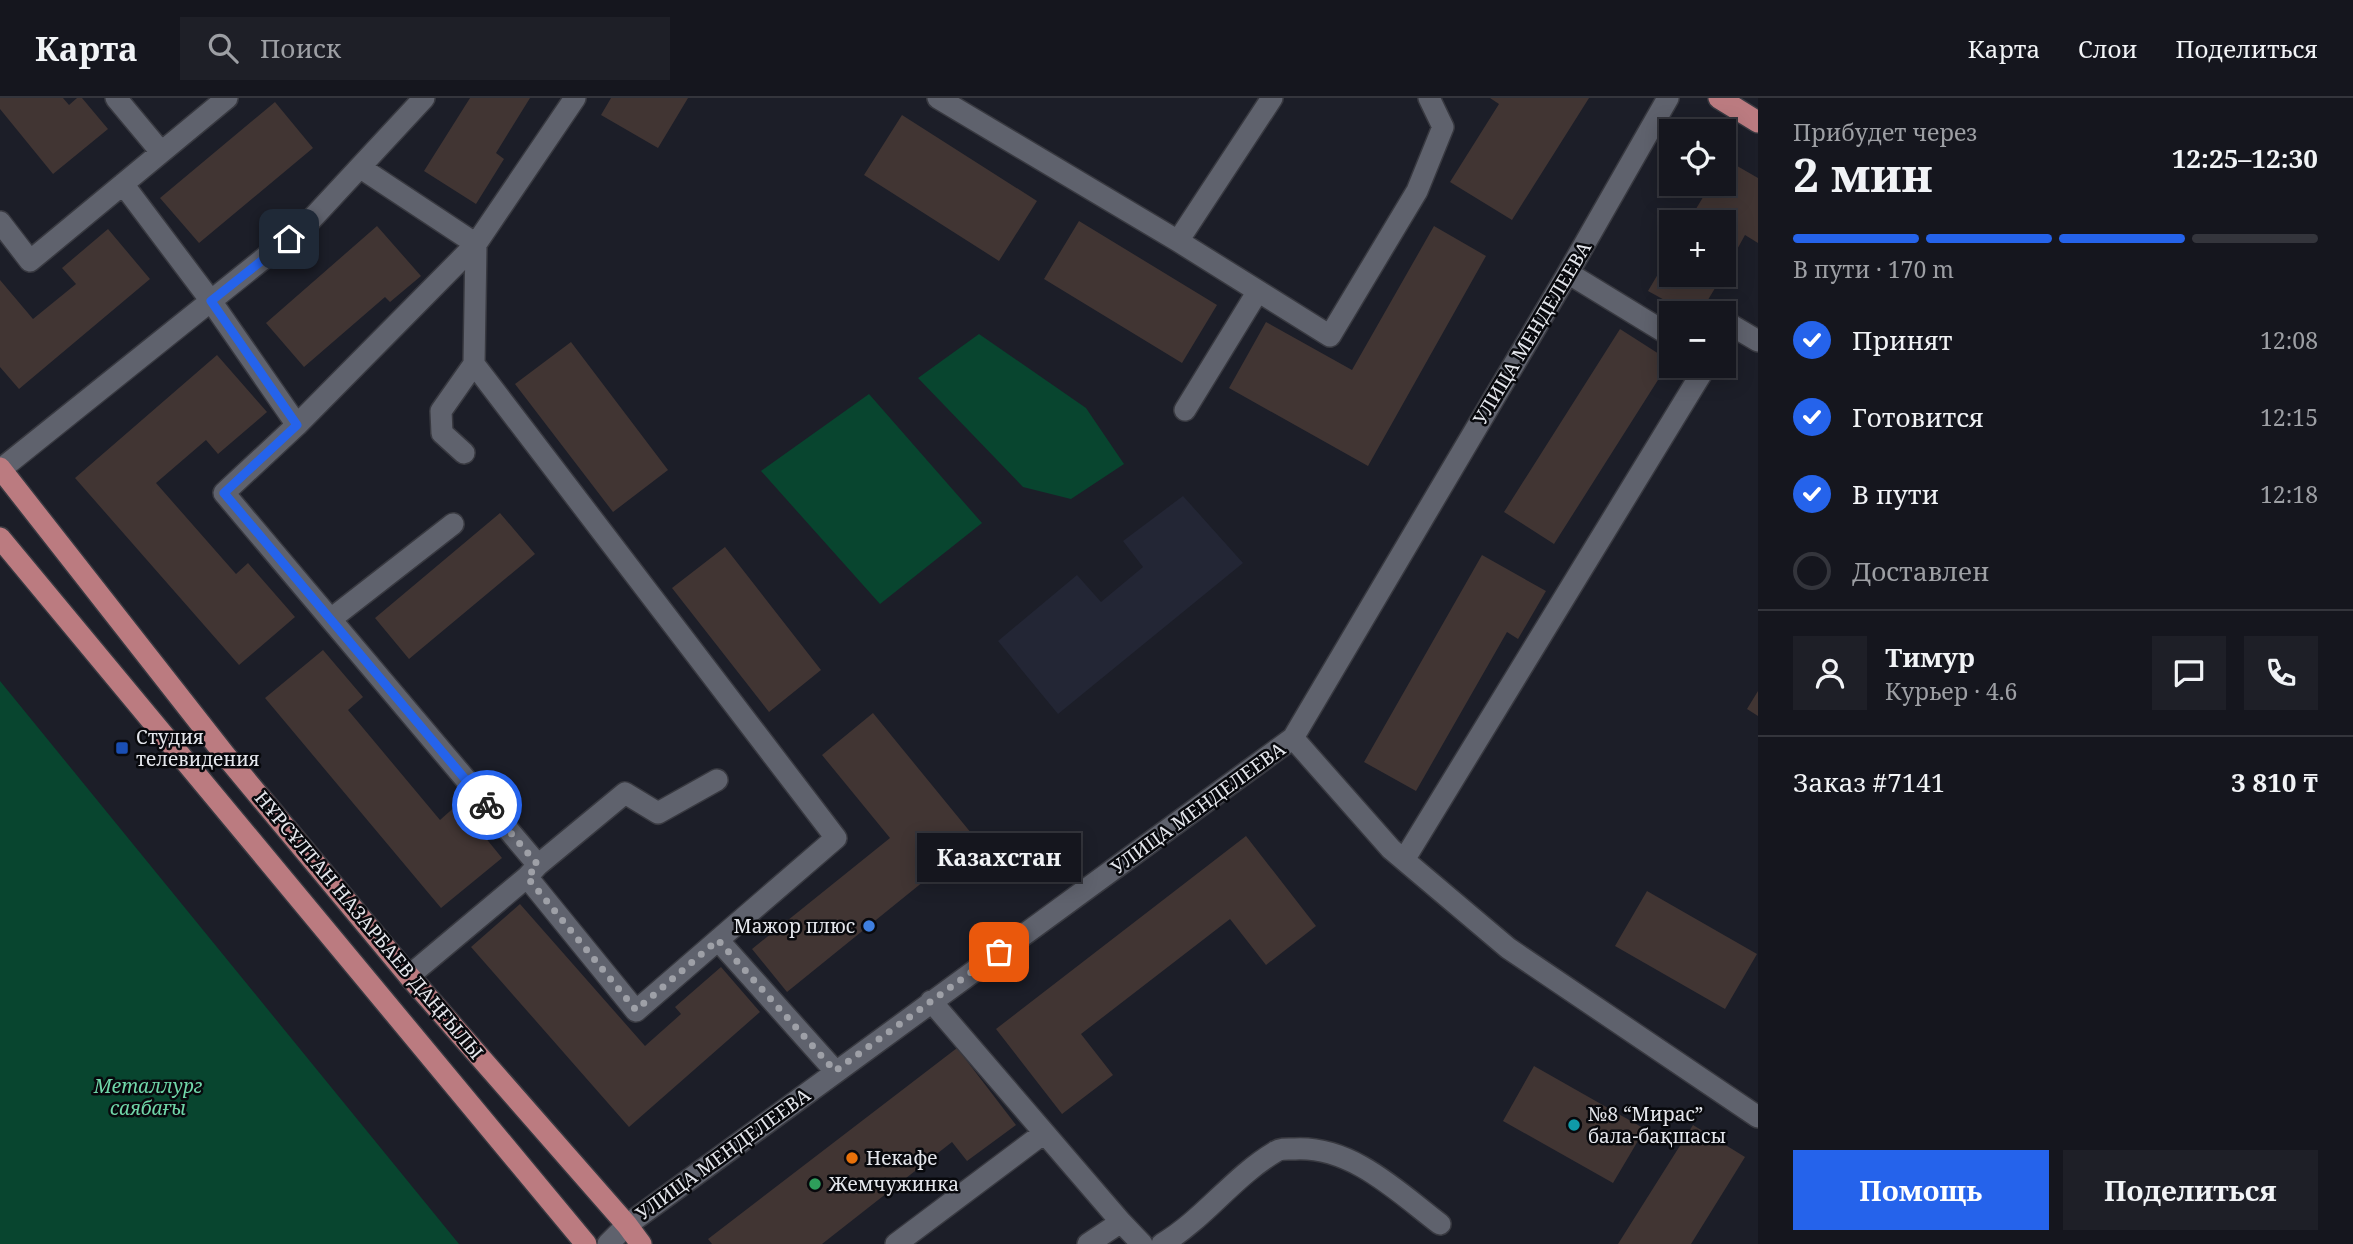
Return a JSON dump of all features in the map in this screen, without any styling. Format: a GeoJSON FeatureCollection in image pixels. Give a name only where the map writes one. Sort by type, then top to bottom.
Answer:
{"type":"FeatureCollection","features":[{"type":"Feature","properties":{"kind":"main road"},"geometry":{"type":"LineString","coordinates":[[1719,98],[1758,122]]}},
{"type":"Feature","properties":{"kind":"main road","name":"НҰРСҰЛТАН НАЗАРБАЕВ ДАҢҒЫЛЫ"},"geometry":{"type":"LineString","coordinates":[[0,469],[225,755],[409,976],[642,1244]]}},
{"type":"Feature","properties":{"kind":"main road","name":"НҰРСҰЛТАН НАЗАРБАЕВ ДАҢҒЫЛЫ"},"geometry":{"type":"LineString","coordinates":[[0,538],[586,1244]]}},
{"type":"Feature","properties":{"kind":"street"},"geometry":{"type":"LineString","coordinates":[[116,98],[161,152]]}},
{"type":"Feature","properties":{"kind":"street"},"geometry":{"type":"LineString","coordinates":[[0,222],[30,261],[227,98]]}},
{"type":"Feature","properties":{"kind":"street"},"geometry":{"type":"LineString","coordinates":[[0,469],[308,223],[425,98]]}},
{"type":"Feature","properties":{"kind":"street"},"geometry":{"type":"LineString","coordinates":[[474,364],[836,838],[636,1010],[532,871],[331,620],[224,493],[297,425],[476,244],[576,98]]}},
{"type":"Feature","properties":{"kind":"street"},"geometry":{"type":"LineString","coordinates":[[938,98],[1330,336],[1417,191],[1443,127],[1429,98]]}},
{"type":"Feature","properties":{"kind":"street"},"geometry":{"type":"LineString","coordinates":[[1178,242],[1272,98]]}},
{"type":"Feature","properties":{"kind":"street","name":"УЛИЦА МЕНДЕЛЕЕВА"},"geometry":{"type":"LineString","coordinates":[[608,1244],[627,1225],[835,1071],[1293,738],[1568,273],[1668,98]]}},
{"type":"Feature","properties":{"kind":"street"},"geometry":{"type":"LineString","coordinates":[[361,167],[476,244]]}},
{"type":"Feature","properties":{"kind":"street"},"geometry":{"type":"LineString","coordinates":[[123,184],[211,301],[297,425]]}},
{"type":"Feature","properties":{"kind":"street"},"geometry":{"type":"LineString","coordinates":[[464,453],[442,433],[441,411],[474,364],[476,244]]}},
{"type":"Feature","properties":{"kind":"street"},"geometry":{"type":"LineString","coordinates":[[1568,273],[1659,329]]}},
{"type":"Feature","properties":{"kind":"street"},"geometry":{"type":"LineString","coordinates":[[1185,410],[1258,291]]}},
{"type":"Feature","properties":{"kind":"street"},"geometry":{"type":"LineString","coordinates":[[1736,328],[1758,341]]}},
{"type":"Feature","properties":{"kind":"street"},"geometry":{"type":"LineString","coordinates":[[1404,860],[1699,378]]}},
{"type":"Feature","properties":{"kind":"street"},"geometry":{"type":"LineString","coordinates":[[331,620],[453,524]]}},
{"type":"Feature","properties":{"kind":"street"},"geometry":{"type":"LineString","coordinates":[[1293,738],[1391,849],[1508,948],[1758,1117]]}},
{"type":"Feature","properties":{"kind":"street"},"geometry":{"type":"LineString","coordinates":[[409,976],[625,793],[658,813],[717,780]]}},
{"type":"Feature","properties":{"kind":"street"},"geometry":{"type":"LineString","coordinates":[[718,940],[835,1071]]}},
{"type":"Feature","properties":{"kind":"street"},"geometry":{"type":"LineString","coordinates":[[931,1002],[1142,1244]]}},
{"type":"Feature","properties":{"kind":"street"},"geometry":{"type":"LineString","coordinates":[[896,1244],[1044,1133]]}},
{"type":"Feature","properties":{"kind":"street"},"geometry":{"type":"LineString","coordinates":[[1163,1244],[1182,1232],[1241,1178],[1277,1150],[1307,1148],[1352,1159],[1440,1224]]}},
{"type":"Feature","properties":{"kind":"street"},"geometry":{"type":"LineString","coordinates":[[1088,1244],[1121,1222]]}},
{"type":"Feature","properties":{"kind":"shaded area"},"geometry":{"type":"Polygon","coordinates":[[[1183,496],[1243,563],[1058,714],[998,641],[1077,575],[1101,602],[1143,567],[1123,541],[1183,496]]]}},
{"type":"Feature","properties":{"kind":"green space"},"geometry":{"type":"Polygon","coordinates":[[[979,334],[1086,408],[1124,464],[1071,499],[1023,487],[918,378],[979,334]]]}},
{"type":"Feature","properties":{"kind":"green space"},"geometry":{"type":"Polygon","coordinates":[[[869,394],[982,523],[880,604],[761,471],[869,394]]]}},
{"type":"Feature","properties":{"kind":"green space","name":"Металлург саябағы"},"geometry":{"type":"Polygon","coordinates":[[[0,681],[459,1244],[0,1244],[0,681]]]}},
{"type":"Feature","properties":{"kind":"building"},"geometry":{"type":"Polygon","coordinates":[[[0,98],[63,98],[69,105],[77,98],[82,98],[108,129],[53,174],[0,109],[0,98]]]}},
{"type":"Feature","properties":{"kind":"building"},"geometry":{"type":"Polygon","coordinates":[[[470,98],[530,98],[496,153],[504,159],[476,204],[424,171],[470,98]]]}},
{"type":"Feature","properties":{"kind":"building"},"geometry":{"type":"Polygon","coordinates":[[[611,98],[688,98],[658,148],[601,115],[611,98]]]}},
{"type":"Feature","properties":{"kind":"building"},"geometry":{"type":"Polygon","coordinates":[[[1490,98],[1589,98],[1512,220],[1450,182],[1499,104],[1490,98]]]}},
{"type":"Feature","properties":{"kind":"building"},"geometry":{"type":"Polygon","coordinates":[[[275,102],[313,148],[199,243],[160,198],[275,102]]]}},
{"type":"Feature","properties":{"kind":"building"},"geometry":{"type":"Polygon","coordinates":[[[902,115],[1037,201],[999,261],[864,175],[902,115]]]}},
{"type":"Feature","properties":{"kind":"building"},"geometry":{"type":"Polygon","coordinates":[[[1736,165],[1758,178],[1758,243],[1745,235],[1736,251],[1736,210],[1695,210],[1704,196],[1736,196],[1736,165]]]}},
{"type":"Feature","properties":{"kind":"building"},"geometry":{"type":"Polygon","coordinates":[[[1079,221],[1217,305],[1182,363],[1044,279],[1079,221]]]}},
{"type":"Feature","properties":{"kind":"building"},"geometry":{"type":"Polygon","coordinates":[[[377,226],[421,276],[390,302],[385,297],[304,367],[266,323],[377,226]]]}},
{"type":"Feature","properties":{"kind":"building"},"geometry":{"type":"Polygon","coordinates":[[[1434,226],[1486,256],[1368,466],[1229,388],[1266,322],[1352,370],[1434,226]]]}},
{"type":"Feature","properties":{"kind":"building"},"geometry":{"type":"Polygon","coordinates":[[[108,229],[150,279],[19,389],[0,367],[0,280],[33,319],[76,284],[62,268],[108,229]]]}},
{"type":"Feature","properties":{"kind":"building"},"geometry":{"type":"Polygon","coordinates":[[[1659,272],[1659,287],[1716,287],[1707,301],[1666,301],[1648,291],[1659,272]]]}},
{"type":"Feature","properties":{"kind":"building"},"geometry":{"type":"Polygon","coordinates":[[[1620,329],[1659,354],[1659,378],[1554,544],[1504,512],[1620,329]]]}},
{"type":"Feature","properties":{"kind":"building"},"geometry":{"type":"Polygon","coordinates":[[[571,342],[668,470],[613,512],[515,384],[571,342]]]}},
{"type":"Feature","properties":{"kind":"building"},"geometry":{"type":"Polygon","coordinates":[[[217,355],[267,412],[218,454],[206,440],[156,483],[236,574],[248,563],[295,617],[239,665],[75,478],[217,355]]]}},
{"type":"Feature","properties":{"kind":"building"},"geometry":{"type":"Polygon","coordinates":[[[500,513],[535,554],[409,659],[375,618],[500,513]]]}},
{"type":"Feature","properties":{"kind":"building"},"geometry":{"type":"Polygon","coordinates":[[[725,547],[821,670],[769,712],[672,588],[725,547]]]}},
{"type":"Feature","properties":{"kind":"building"},"geometry":{"type":"Polygon","coordinates":[[[1482,555],[1546,591],[1518,639],[1507,632],[1416,791],[1364,762],[1482,555]]]}},
{"type":"Feature","properties":{"kind":"building"},"geometry":{"type":"Polygon","coordinates":[[[323,650],[363,697],[348,710],[440,820],[458,804],[502,858],[441,908],[265,698],[323,650]]]}},
{"type":"Feature","properties":{"kind":"building"},"geometry":{"type":"Polygon","coordinates":[[[1758,691],[1758,716],[1747,709],[1758,691]]]}},
{"type":"Feature","properties":{"kind":"building"},"geometry":{"type":"Polygon","coordinates":[[[873,713],[976,839],[787,992],[752,949],[890,838],[822,755],[873,713]]]}},
{"type":"Feature","properties":{"kind":"building"},"geometry":{"type":"Polygon","coordinates":[[[1246,836],[1316,926],[1266,965],[1230,919],[1081,1034],[1113,1075],[1062,1114],[996,1029],[1246,836]]]}},
{"type":"Feature","properties":{"kind":"building"},"geometry":{"type":"Polygon","coordinates":[[[1647,891],[1757,954],[1725,1009],[1615,946],[1647,891]]]}},
{"type":"Feature","properties":{"kind":"building"},"geometry":{"type":"Polygon","coordinates":[[[520,904],[645,1046],[681,1014],[675,1007],[721,967],[760,1012],[629,1127],[471,947],[520,904]]]}},
{"type":"Feature","properties":{"kind":"building"},"geometry":{"type":"Polygon","coordinates":[[[957,1048],[1016,1125],[967,1161],[952,1142],[822,1244],[712,1244],[708,1239],[957,1048]]]}},
{"type":"Feature","properties":{"kind":"building","name":"№8 “Мирас” бала-бақшасы"},"geometry":{"type":"Polygon","coordinates":[[[1534,1066],[1645,1129],[1613,1183],[1503,1121],[1534,1066]]]}},
{"type":"Feature","properties":{"kind":"building"},"geometry":{"type":"Polygon","coordinates":[[[1693,1125],[1745,1157],[1691,1244],[1618,1244],[1693,1125]]]}},
{"type":"Feature","properties":{"kind":"way so far"},"geometry":{"type":"LineString","coordinates":[[487,805],[538,865],[527,877],[636,1010],[718,940],[835,1071],[999,952]]}},
{"type":"Feature","properties":{"kind":"place","name":"Студия телевидения"},"geometry":{"type":"Point","coordinates":[122,748]}},
{"type":"Feature","properties":{"kind":"place","name":"Мажор плюс"},"geometry":{"type":"Point","coordinates":[869,926]}},
{"type":"Feature","properties":{"kind":"place","name":"Казахстан"},"geometry":{"type":"Point","coordinates":[999,952]}},
{"type":"Feature","properties":{"kind":"place","name":"№8 “Мирас” бала-бақшасы"},"geometry":{"type":"Point","coordinates":[1574,1125]}},
{"type":"Feature","properties":{"kind":"place","name":"Некафе"},"geometry":{"type":"Point","coordinates":[852,1158]}},
{"type":"Feature","properties":{"kind":"place","name":"Жемчужинка"},"geometry":{"type":"Point","coordinates":[815,1184]}},
{"type":"Feature","properties":{"kind":"route"},"geometry":{"type":"LineString","coordinates":[[289,239],[211,301],[297,425],[224,493],[487,805]]}}]}
